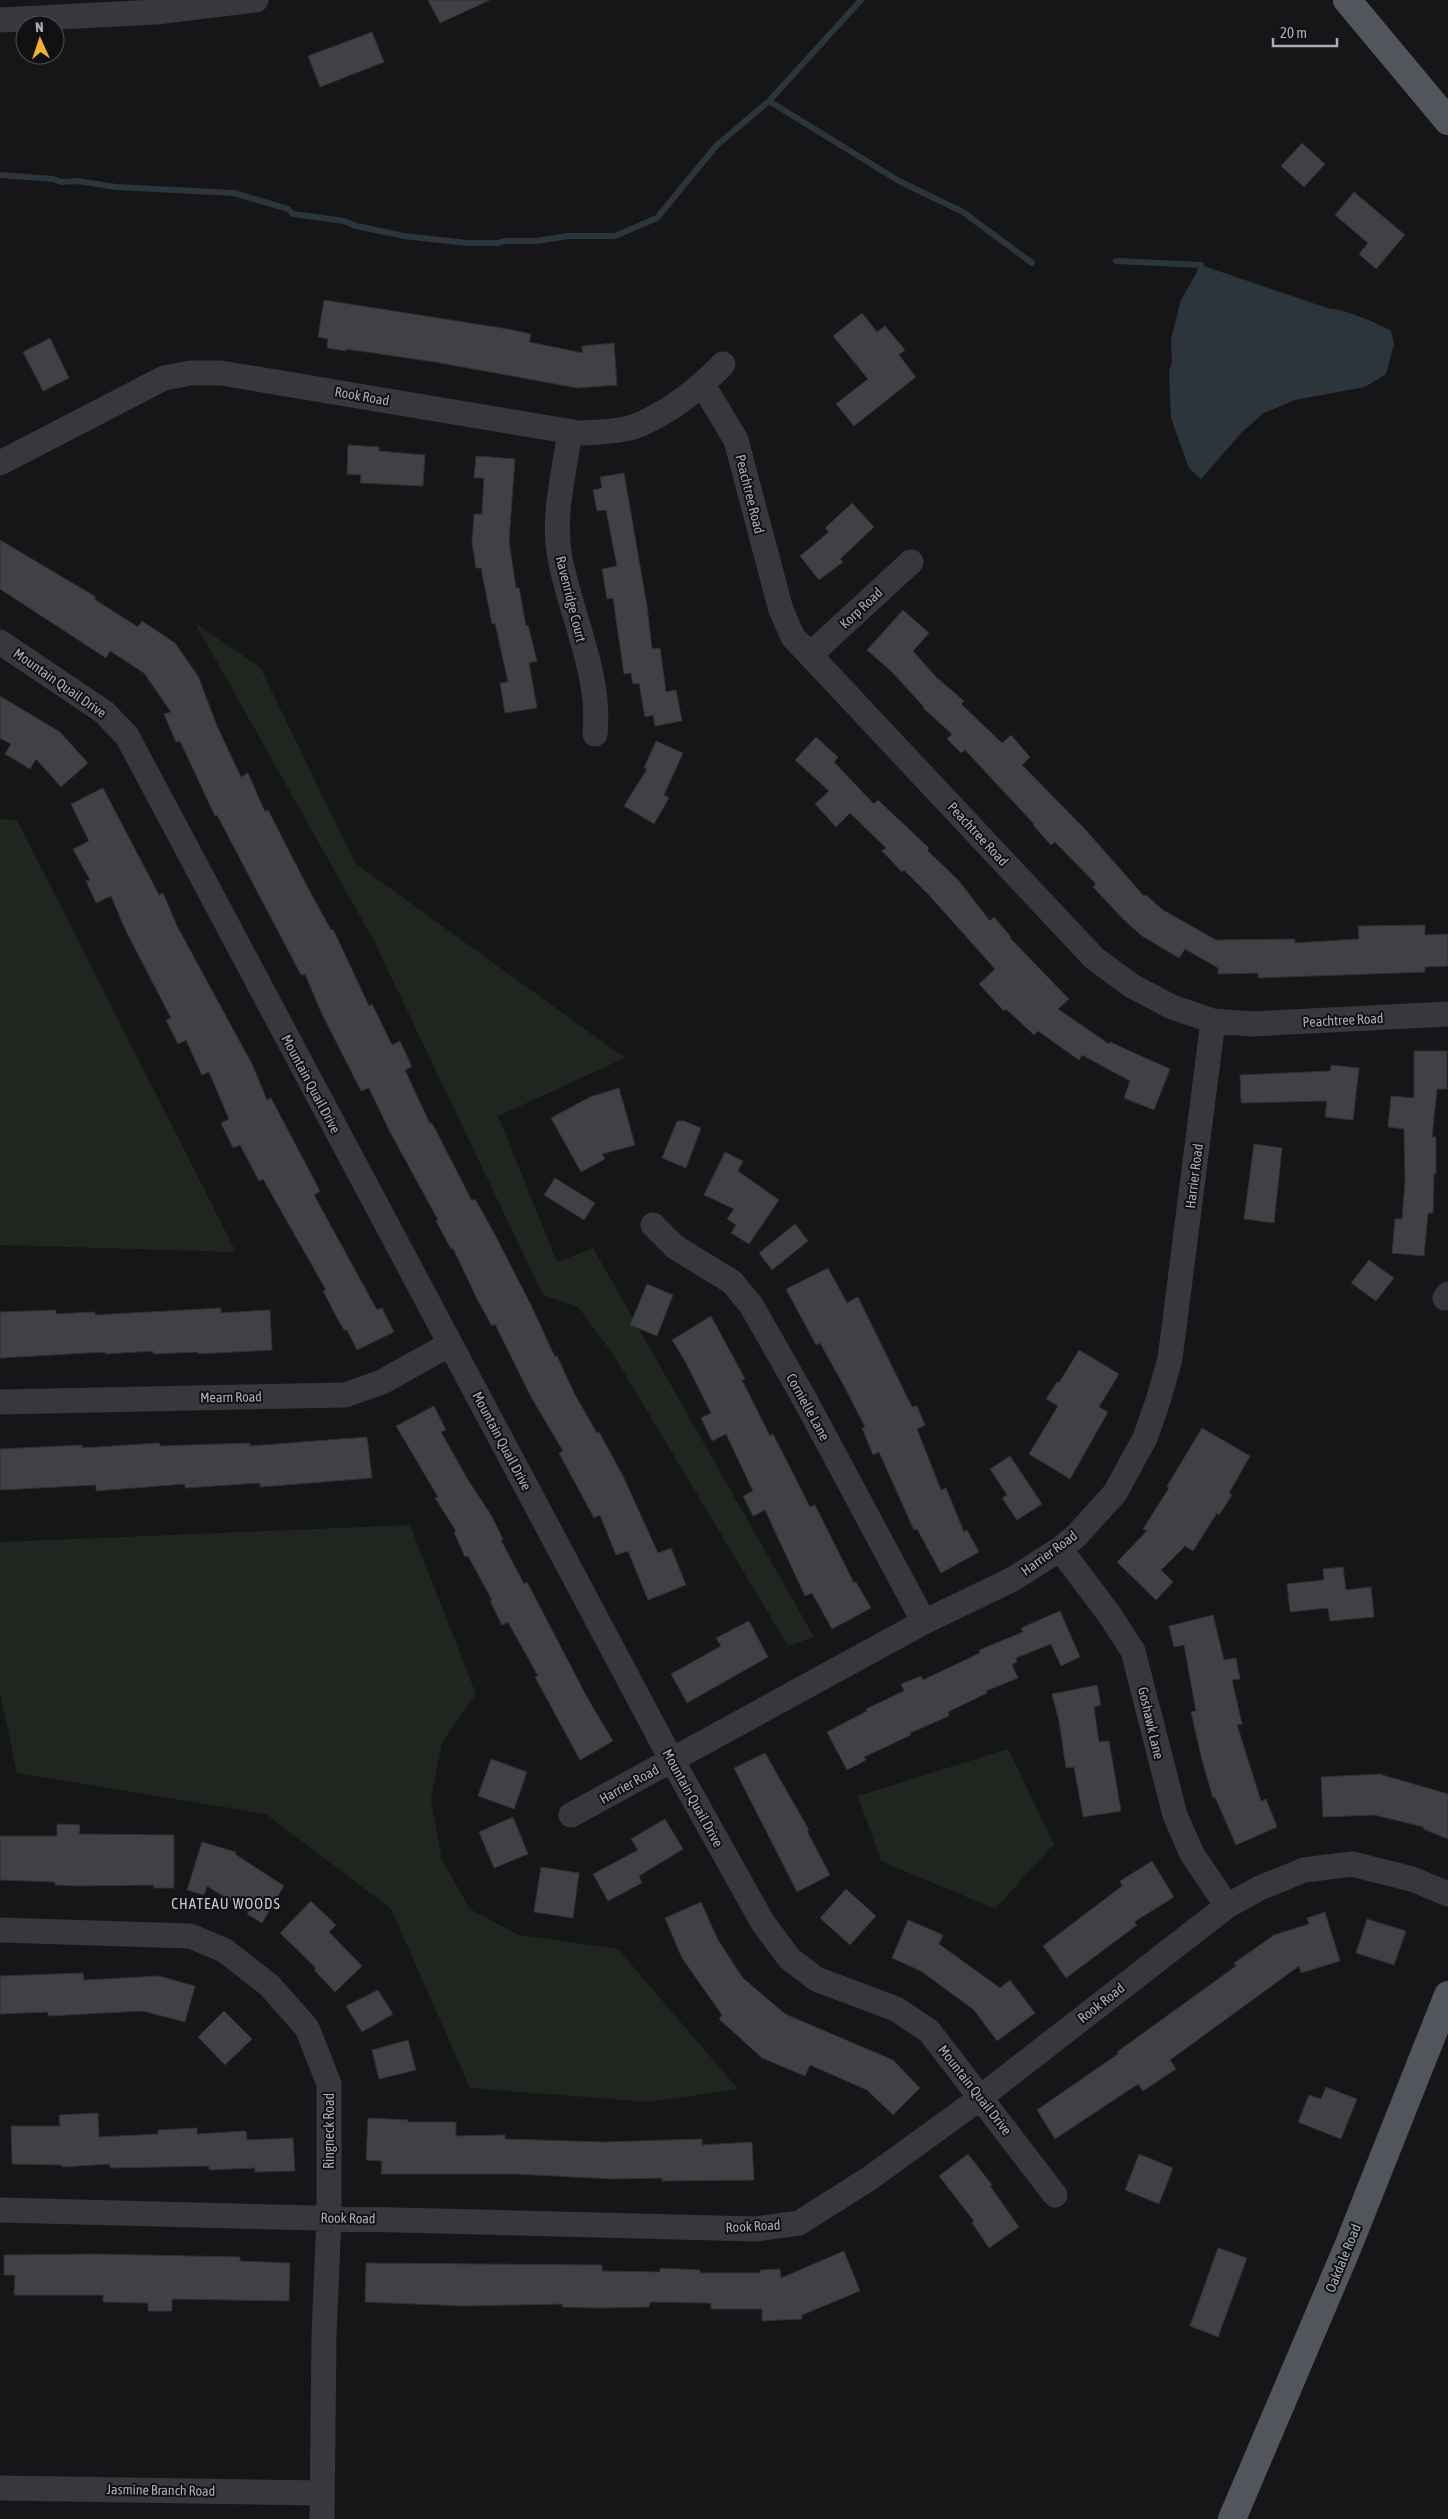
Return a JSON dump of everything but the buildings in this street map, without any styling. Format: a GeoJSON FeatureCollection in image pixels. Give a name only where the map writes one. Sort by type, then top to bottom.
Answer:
{"type":"FeatureCollection","features":[{"type":"Feature","properties":{"kind":"main road"},"geometry":{"type":"LineString","coordinates":[[1347,0],[1448,121]]}},
{"type":"Feature","properties":{"kind":"main road","name":"Oakdale Road"},"geometry":{"type":"LineString","coordinates":[[1232,2519],[1345,2253],[1448,1995]]}},
{"type":"Feature","properties":{"kind":"street"},"geometry":{"type":"LineString","coordinates":[[0,20],[156,12],[256,0]]}},
{"type":"Feature","properties":{"kind":"street","name":"Rook Road"},"geometry":{"type":"LineString","coordinates":[[0,463],[164,378],[191,373],[230,374],[570,432],[605,432],[640,424],[703,385],[723,364]]}},
{"type":"Feature","properties":{"kind":"street","name":"Peachtree Road"},"geometry":{"type":"LineString","coordinates":[[703,385],[736,440],[781,610],[793,637],[811,654],[1094,958],[1132,986],[1172,1007],[1213,1021],[1252,1024],[1448,1014]]}},
{"type":"Feature","properties":{"kind":"street","name":"Ravenridge Court"},"geometry":{"type":"LineString","coordinates":[[570,432],[558,512],[560,557],[594,688],[597,714],[595,734]]}},
{"type":"Feature","properties":{"kind":"street","name":"Korp Road"},"geometry":{"type":"LineString","coordinates":[[811,654],[910,562]]}},
{"type":"Feature","properties":{"kind":"street","name":"Mountain Quail Drive"},"geometry":{"type":"LineString","coordinates":[[0,642],[104,712],[127,736],[672,1760],[762,1923],[790,1958],[816,1979],[896,2009],[929,2031],[1055,2195]]}},
{"type":"Feature","properties":{"kind":"street","name":"Harrier Road"},"geometry":{"type":"LineString","coordinates":[[571,1815],[924,1622],[1012,1579],[1060,1549],[1076,1536],[1115,1493],[1144,1438],[1158,1402],[1170,1359],[1213,1021]]}},
{"type":"Feature","properties":{"kind":"street","name":"Cornielle Lane"},"geometry":{"type":"LineString","coordinates":[[653,1224],[676,1247],[732,1282],[752,1306],[804,1398],[924,1622]]}},
{"type":"Feature","properties":{"kind":"street","name":"Mearn Road"},"geometry":{"type":"LineString","coordinates":[[0,1402],[345,1395],[382,1382],[450,1344]]}},
{"type":"Feature","properties":{"kind":"street","name":"Goshawk Lane"},"geometry":{"type":"LineString","coordinates":[[1060,1549],[1109,1614],[1133,1651],[1175,1815],[1192,1854],[1227,1906]]}},
{"type":"Feature","properties":{"kind":"street","name":"Rook Road"},"geometry":{"type":"LineString","coordinates":[[0,2210],[756,2229],[799,2223],[870,2178],[1227,1906],[1260,1888],[1304,1870],[1352,1864],[1412,1879],[1448,1894]]}},
{"type":"Feature","properties":{"kind":"street","name":"Ringneck Road"},"geometry":{"type":"LineString","coordinates":[[0,1930],[190,1936],[224,1950],[269,1985],[307,2028],[329,2084],[329,2218],[324,2336],[322,2519]]}},
{"type":"Feature","properties":{"kind":"street","name":"Jasmine Branch Road"},"geometry":{"type":"LineString","coordinates":[[0,2488],[322,2493]]}},
{"type":"Feature","properties":{"kind":"shaded area"},"geometry":{"type":"Polygon","coordinates":[[[1201,265],[1330,309],[1352,314],[1391,331],[1394,344],[1386,374],[1365,387],[1295,400],[1264,413],[1242,432],[1201,479],[1189,468],[1171,418],[1169,371],[1172,363],[1171,339],[1181,300],[1201,265]]]}},
{"type":"Feature","properties":{"kind":"shaded area"},"geometry":{"type":"Polygon","coordinates":[[[195,623],[260,667],[355,863],[625,1058],[498,1116],[557,1262],[593,1248],[814,1637],[788,1646],[613,1354],[578,1307],[543,1295],[373,939],[195,623]]]}},
{"type":"Feature","properties":{"kind":"shaded area"},"geometry":{"type":"Polygon","coordinates":[[[0,819],[17,820],[236,1252],[0,1245],[0,819]]]}},
{"type":"Feature","properties":{"kind":"shaded area"},"geometry":{"type":"Polygon","coordinates":[[[410,1525],[476,1694],[442,1742],[431,1800],[442,1860],[470,1909],[519,1935],[618,1949],[738,2089],[650,2102],[470,2088],[391,1909],[266,1814],[17,1773],[0,1693],[0,1542],[410,1525]]]}},
{"type":"Feature","properties":{"kind":"shaded area"},"geometry":{"type":"Polygon","coordinates":[[[1008,1749],[1054,1844],[995,1909],[881,1861],[858,1796],[1008,1749]]]}},
{"type":"Feature","properties":{"kind":"waterway"},"geometry":{"type":"LineString","coordinates":[[769,101],[861,0]]}},
{"type":"Feature","properties":{"kind":"waterway"},"geometry":{"type":"LineString","coordinates":[[0,175],[53,179],[61,182],[77,181],[116,187],[234,193],[288,209],[293,214],[344,221],[356,226],[404,236],[467,243],[537,241],[568,236],[615,236],[657,218],[716,146],[769,101],[899,181],[963,212],[1032,263]]}},
{"type":"Feature","properties":{"kind":"waterway"},"geometry":{"type":"LineString","coordinates":[[1116,261],[1201,265],[1200,272]]}},
{"type":"Feature","properties":{"kind":"district","name":"CHATEAU WOODS"},"geometry":{"type":"Point","coordinates":[226,1904]}}]}
